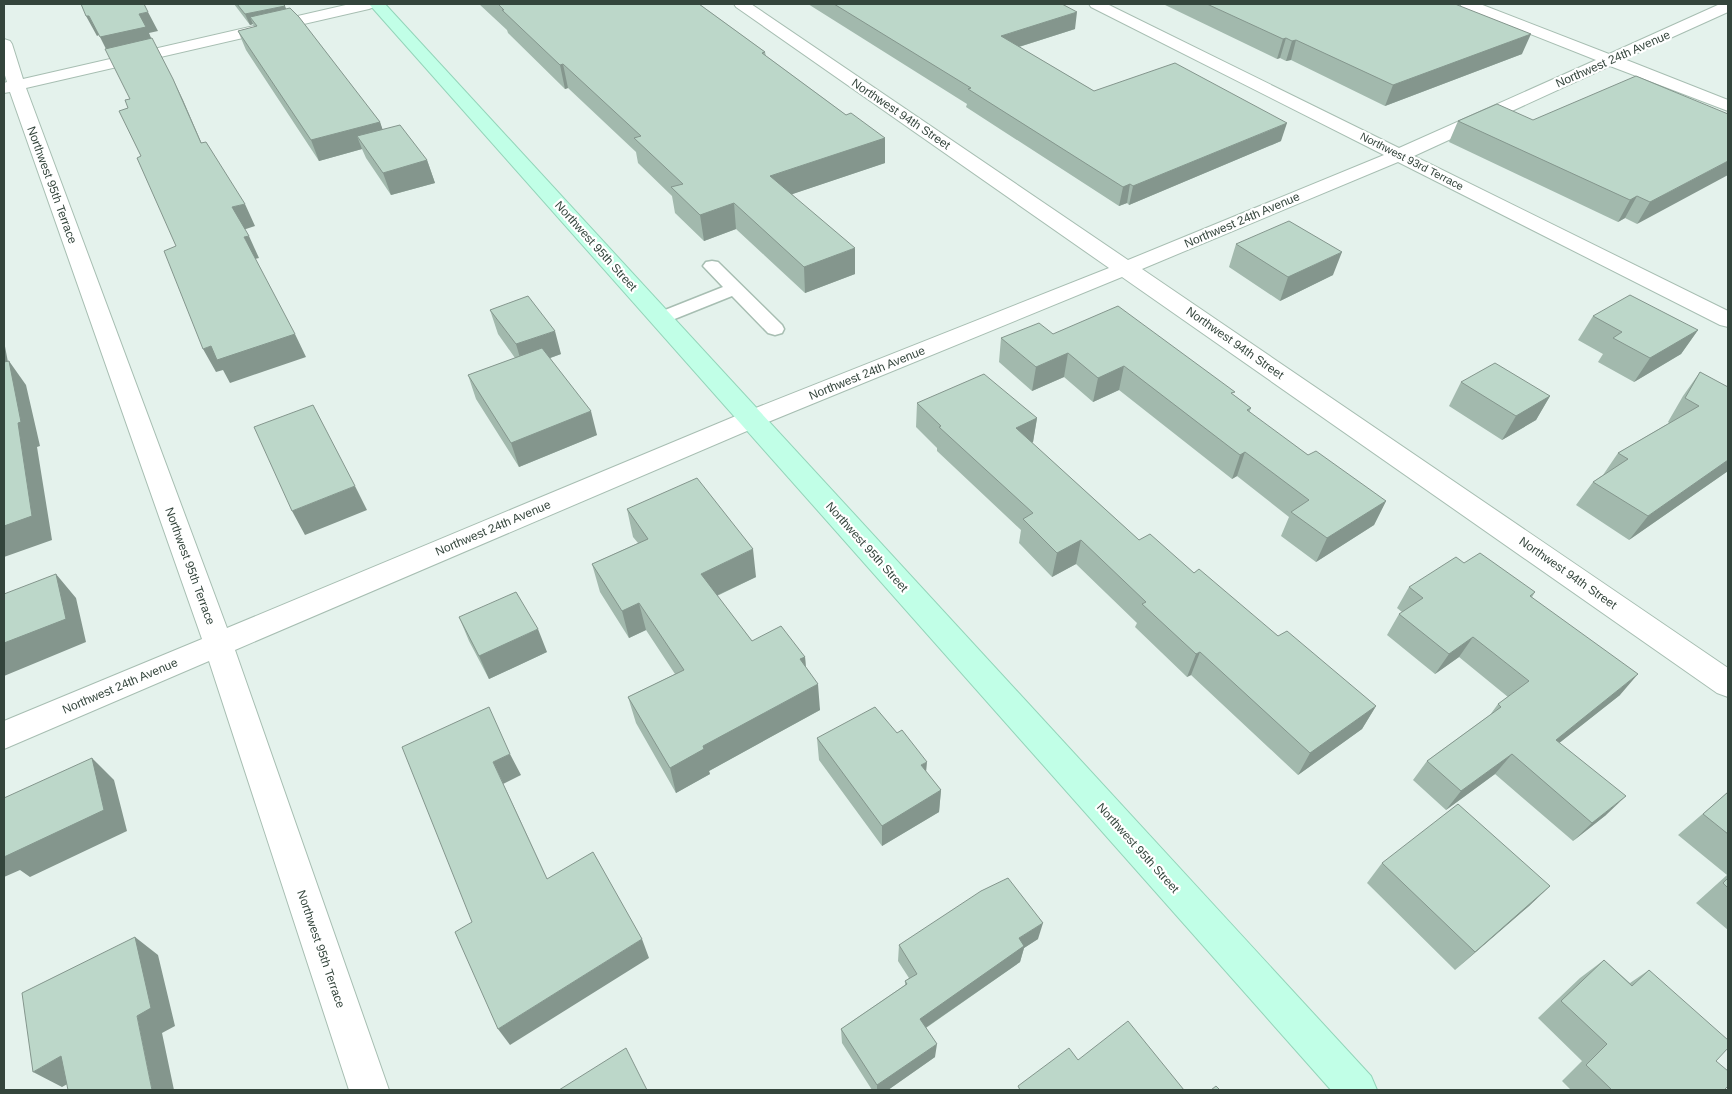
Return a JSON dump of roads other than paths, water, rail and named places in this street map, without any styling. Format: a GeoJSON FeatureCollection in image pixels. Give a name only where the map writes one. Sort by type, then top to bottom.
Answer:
{"type":"FeatureCollection","features":[{"type":"Feature","properties":{"kind":"main road","name":"Northwest 95th Street"},"geometry":{"type":"LineString","coordinates":[[377,4],[1357,1090]]}},
{"type":"Feature","properties":{"kind":"street"},"geometry":{"type":"LineString","coordinates":[[10,87],[369,4]]}},
{"type":"Feature","properties":{"kind":"street","name":"Northwest 94th Street"},"geometry":{"type":"LineString","coordinates":[[741,4],[1127,268],[1728,684]]}},
{"type":"Feature","properties":{"kind":"street","name":"Northwest 93rd Terrace"},"geometry":{"type":"LineString","coordinates":[[1096,4],[1728,320]]}},
{"type":"Feature","properties":{"kind":"street"},"geometry":{"type":"LineString","coordinates":[[1467,4],[1728,106]]}},
{"type":"Feature","properties":{"kind":"street","name":"Northwest 24th Avenue"},"geometry":{"type":"LineString","coordinates":[[4,736],[218,643],[752,419],[1127,268],[1400,155],[1728,6]]}},
{"type":"Feature","properties":{"kind":"street","name":"Northwest 95th Terrace"},"geometry":{"type":"LineString","coordinates":[[4,44],[10,87],[218,643],[369,1090]]}},
{"type":"Feature","properties":{"kind":"lane"},"geometry":{"type":"LineString","coordinates":[[712,266],[775,329]]}},
{"type":"Feature","properties":{"kind":"lane"},"geometry":{"type":"LineString","coordinates":[[661,318],[735,288]]}}]}
